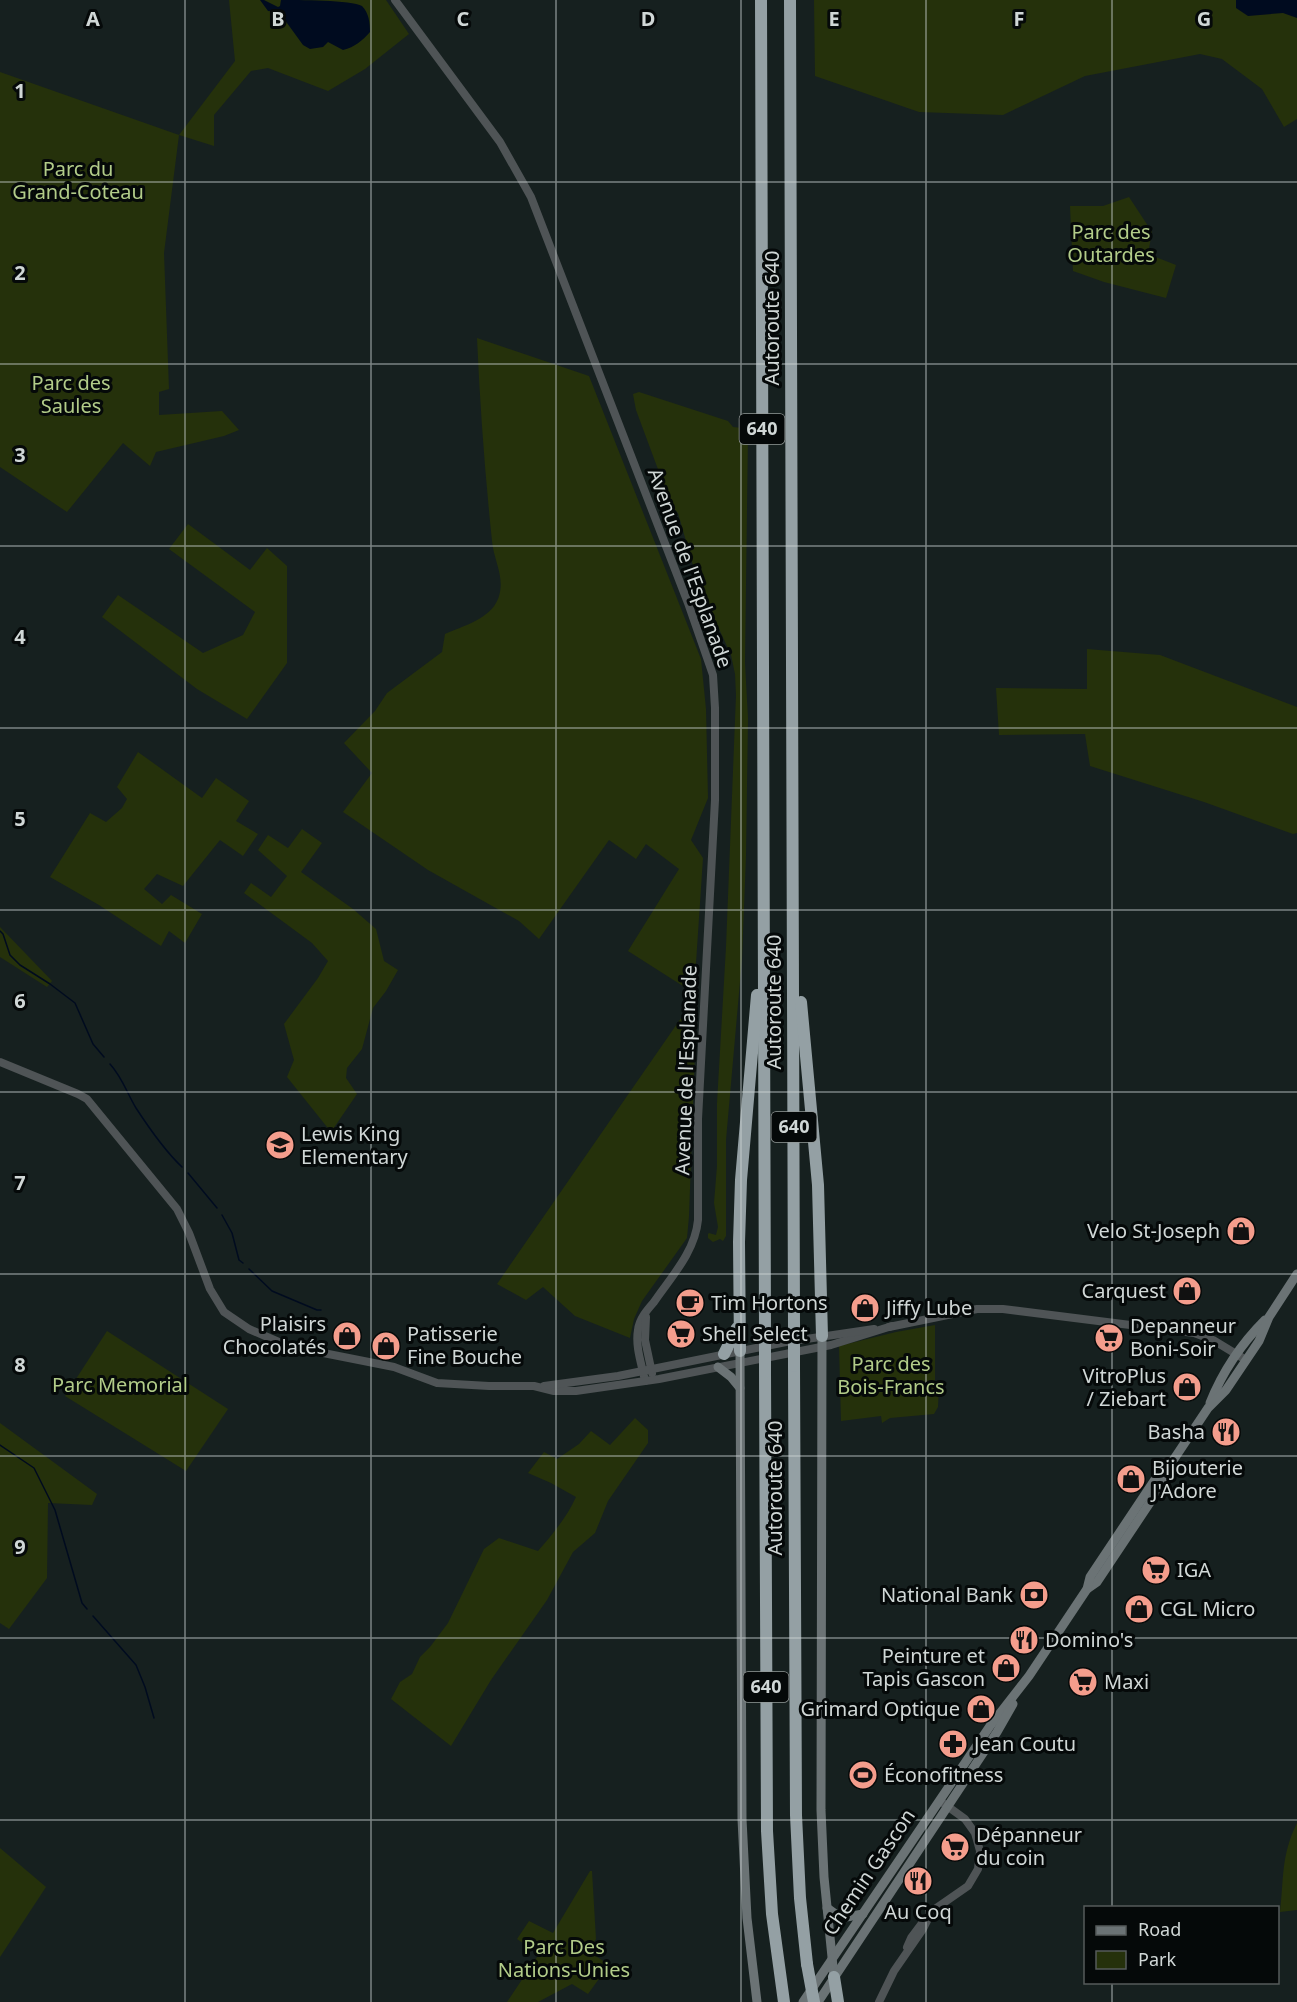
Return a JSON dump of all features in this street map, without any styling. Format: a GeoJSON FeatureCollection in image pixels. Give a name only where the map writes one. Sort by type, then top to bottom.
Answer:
{"type":"FeatureCollection","features":[{"type":"Feature","properties":{"kind":"highway","name":"Autoroute 640"},"geometry":{"type":"LineString","coordinates":[[761,0],[767,1831],[774,1927],[783,2002]]}},
{"type":"Feature","properties":{"kind":"highway","name":"Autoroute 640"},"geometry":{"type":"LineString","coordinates":[[790,0],[796,1830],[807,1964],[816,2002]]}},
{"type":"Feature","properties":{"kind":"highway"},"geometry":{"type":"LineString","coordinates":[[794,929],[818,1185],[822,1341]]}},
{"type":"Feature","properties":{"kind":"highway"},"geometry":{"type":"LineString","coordinates":[[740,1357],[741,1180],[754,1020],[764,941]]}},
{"type":"Feature","properties":{"kind":"highway"},"geometry":{"type":"LineString","coordinates":[[724,1354],[740,1323]]}},
{"type":"Feature","properties":{"kind":"highway"},"geometry":{"type":"LineString","coordinates":[[834,1977],[838,2002]]}},
{"type":"Feature","properties":{"kind":"main road","name":"Chemin Gascon"},"geometry":{"type":"LineString","coordinates":[[816,2002],[834,1977],[990,1726],[1029,1676],[1087,1589],[1097,1582],[1162,1486],[1169,1474],[1170,1466],[1208,1408],[1218,1384],[1242,1357],[1250,1335],[1269,1317],[1297,1274]]}},
{"type":"Feature","properties":{"kind":"main road"},"geometry":{"type":"LineString","coordinates":[[822,1341],[820,1779],[822,1848],[834,1977]]}},
{"type":"Feature","properties":{"kind":"main road"},"geometry":{"type":"LineString","coordinates":[[740,1357],[742,1826],[747,1918],[757,2002]]}},
{"type":"Feature","properties":{"kind":"main road"},"geometry":{"type":"LineString","coordinates":[[718,1367],[728,1374],[740,1388]]}},
{"type":"Feature","properties":{"kind":"main road","name":"Chemin Gascon"},"geometry":{"type":"LineString","coordinates":[[803,2002],[943,1803]]}},
{"type":"Feature","properties":{"kind":"main road"},"geometry":{"type":"LineString","coordinates":[[827,1908],[841,1918],[863,1914]]}},
{"type":"Feature","properties":{"kind":"street","name":"Avenue de l'Esplanade"},"geometry":{"type":"LineString","coordinates":[[395,0],[500,142],[531,197],[702,641],[713,675],[715,796],[698,1119],[698,1225],[690,1248],[642,1319],[638,1330],[638,1343],[649,1381]]}},
{"type":"Feature","properties":{"kind":"street"},"geometry":{"type":"LineString","coordinates":[[0,1062],[78,1094],[92,1104],[177,1209],[189,1233],[210,1289],[224,1312],[249,1329],[288,1346],[394,1367],[437,1383],[480,1386],[542,1387],[618,1376],[724,1354],[740,1357]]}},
{"type":"Feature","properties":{"kind":"street"},"geometry":{"type":"LineString","coordinates":[[542,1387],[554,1391],[576,1391],[649,1381],[718,1367],[740,1357],[972,1310],[1003,1309],[1189,1332],[1213,1340],[1242,1357]]}},
{"type":"Feature","properties":{"kind":"street"},"geometry":{"type":"LineString","coordinates":[[879,2002],[888,1981],[923,1929],[932,1911],[968,1886],[980,1862],[980,1847],[974,1830],[965,1819],[943,1803]]}},
{"type":"Feature","properties":{"kind":"green space"},"geometry":{"type":"Polygon","coordinates":[[[229,0],[386,0],[409,34],[365,69],[328,91],[268,68],[251,71],[214,115],[214,146],[179,135],[235,61],[229,0]]]}},
{"type":"Feature","properties":{"kind":"green space"},"geometry":{"type":"Polygon","coordinates":[[[814,0],[1297,0],[1297,119],[1284,127],[1262,89],[1222,59],[1200,54],[1085,76],[1003,115],[919,112],[815,76],[814,0]]]}},
{"type":"Feature","properties":{"kind":"green space"},"geometry":{"type":"Polygon","coordinates":[[[0,72],[179,135],[164,253],[169,389],[159,392],[159,415],[222,411],[239,430],[224,436],[156,452],[150,466],[123,443],[67,512],[0,467],[0,72]]]}},
{"type":"Feature","properties":{"kind":"green space","name":"Parc des Outardes"},"geometry":{"type":"Polygon","coordinates":[[[1129,197],[1152,232],[1148,254],[1176,265],[1166,298],[1104,282],[1073,271],[1070,206],[1103,206],[1129,197]]]}},
{"type":"Feature","properties":{"kind":"green space"},"geometry":{"type":"Polygon","coordinates":[[[477,338],[589,376],[701,659],[706,709],[708,798],[691,840],[703,858],[695,978],[697,995],[628,951],[679,869],[646,844],[636,859],[609,840],[539,939],[519,921],[428,870],[343,812],[372,773],[344,743],[375,711],[387,693],[442,652],[445,634],[482,617],[489,612],[498,599],[501,584],[489,516],[477,338]]]}},
{"type":"Feature","properties":{"kind":"green space"},"geometry":{"type":"Polygon","coordinates":[[[639,392],[728,421],[733,427],[743,428],[748,433],[745,663],[748,718],[742,959],[726,1140],[726,1236],[723,1241],[720,1239],[713,1242],[708,1238],[708,1234],[716,1235],[718,1227],[714,1203],[717,1166],[717,1103],[726,947],[735,674],[731,655],[698,583],[678,513],[672,507],[636,410],[633,394],[639,392]]]}},
{"type":"Feature","properties":{"kind":"green space"},"geometry":{"type":"Polygon","coordinates":[[[188,524],[250,570],[267,548],[287,566],[287,663],[247,719],[197,689],[102,617],[118,595],[203,653],[243,635],[255,612],[169,549],[188,524]]]}},
{"type":"Feature","properties":{"kind":"green space"},"geometry":{"type":"Polygon","coordinates":[[[1087,649],[1160,655],[1297,707],[1297,833],[1293,834],[1204,802],[1090,766],[1085,734],[999,735],[996,688],[1087,689],[1087,649]]]}},
{"type":"Feature","properties":{"kind":"green space"},"geometry":{"type":"Polygon","coordinates":[[[138,752],[202,798],[216,778],[249,801],[236,821],[258,834],[243,856],[220,840],[183,886],[157,874],[144,889],[162,904],[171,895],[202,914],[185,943],[169,931],[161,946],[99,905],[50,877],[90,813],[106,822],[122,808],[127,799],[117,787],[138,752]]]}},
{"type":"Feature","properties":{"kind":"green space"},"geometry":{"type":"Polygon","coordinates":[[[302,829],[322,843],[301,872],[353,909],[376,929],[384,961],[398,970],[373,1008],[362,1049],[347,1068],[346,1078],[357,1094],[331,1132],[287,1077],[294,1060],[284,1024],[328,961],[312,943],[244,893],[251,883],[271,897],[287,876],[258,850],[268,835],[288,848],[302,829]]]}},
{"type":"Feature","properties":{"kind":"green space"},"geometry":{"type":"Polygon","coordinates":[[[0,927],[52,981],[47,987],[0,957],[0,927]]]}},
{"type":"Feature","properties":{"kind":"green space"},"geometry":{"type":"Polygon","coordinates":[[[697,995],[687,1238],[642,1301],[634,1319],[630,1338],[575,1316],[543,1287],[526,1300],[497,1284],[697,995]]]}},
{"type":"Feature","properties":{"kind":"green space","name":"Parc des Bois-Francs"},"geometry":{"type":"Polygon","coordinates":[[[935,1325],[935,1386],[939,1385],[938,1407],[934,1414],[890,1418],[882,1423],[881,1416],[841,1421],[839,1346],[935,1325]]]}},
{"type":"Feature","properties":{"kind":"green space","name":"Parc Memorial"},"geometry":{"type":"Polygon","coordinates":[[[107,1331],[228,1409],[186,1471],[65,1396],[107,1331]]]}},
{"type":"Feature","properties":{"kind":"green space"},"geometry":{"type":"Polygon","coordinates":[[[635,1418],[648,1430],[648,1443],[608,1501],[595,1533],[573,1552],[547,1600],[491,1680],[451,1746],[391,1699],[400,1682],[412,1674],[420,1657],[448,1623],[484,1549],[499,1538],[538,1551],[568,1512],[576,1497],[528,1473],[544,1452],[557,1459],[579,1444],[591,1431],[610,1445],[635,1418]]]}},
{"type":"Feature","properties":{"kind":"green space"},"geometry":{"type":"Polygon","coordinates":[[[0,1423],[97,1494],[92,1505],[48,1503],[47,1578],[9,1629],[0,1623],[0,1423]]]}},
{"type":"Feature","properties":{"kind":"green space"},"geometry":{"type":"Polygon","coordinates":[[[1297,1823],[1297,1910],[1280,1912],[1286,1856],[1297,1823]]]}},
{"type":"Feature","properties":{"kind":"green space"},"geometry":{"type":"Polygon","coordinates":[[[0,1848],[46,1887],[0,1957],[0,1848]]]}},
{"type":"Feature","properties":{"kind":"green space","name":"Parc Des Nations-Unies"},"geometry":{"type":"Polygon","coordinates":[[[592,1871],[596,1939],[589,1951],[609,1965],[588,1994],[572,1984],[538,2002],[507,2002],[539,1954],[517,1939],[529,1921],[553,1933],[592,1871]]]}},
{"type":"Feature","properties":{"kind":"water"},"geometry":{"type":"Polygon","coordinates":[[[260,0],[278,7],[281,0],[356,4],[362,6],[366,12],[370,32],[358,43],[343,50],[328,42],[323,47],[310,49],[303,45],[279,12],[268,11],[260,0]]]}},
{"type":"Feature","properties":{"kind":"water"},"geometry":{"type":"Polygon","coordinates":[[[1236,0],[1297,0],[1297,18],[1283,13],[1248,16],[1236,8],[1236,0]]]}},
{"type":"Feature","properties":{"kind":"waterway"},"geometry":{"type":"LineString","coordinates":[[0,931],[10,955],[20,965],[75,1003],[93,1044],[104,1057]]}},
{"type":"Feature","properties":{"kind":"waterway"},"geometry":{"type":"LineString","coordinates":[[110,1064],[152,1131],[182,1167]]}},
{"type":"Feature","properties":{"kind":"waterway"},"geometry":{"type":"LineString","coordinates":[[188,1173],[217,1208]]}},
{"type":"Feature","properties":{"kind":"waterway"},"geometry":{"type":"LineString","coordinates":[[222,1215],[232,1233],[239,1260],[243,1263]]}},
{"type":"Feature","properties":{"kind":"waterway"},"geometry":{"type":"LineString","coordinates":[[249,1269],[272,1291],[321,1310]]}},
{"type":"Feature","properties":{"kind":"waterway"},"geometry":{"type":"LineString","coordinates":[[0,1445],[34,1468],[55,1510],[82,1603],[87,1609]]}},
{"type":"Feature","properties":{"kind":"waterway"},"geometry":{"type":"LineString","coordinates":[[93,1616],[136,1665],[154,1718]]}},
{"type":"Feature","properties":{"kind":"place","name":"Lewis King Elementary"},"geometry":{"type":"Point","coordinates":[280,1145]}},
{"type":"Feature","properties":{"kind":"place","name":"Velo St-Joseph"},"geometry":{"type":"Point","coordinates":[1241,1231]}},
{"type":"Feature","properties":{"kind":"place","name":"Carquest"},"geometry":{"type":"Point","coordinates":[1187,1291]}},
{"type":"Feature","properties":{"kind":"place","name":"Tim Hortons"},"geometry":{"type":"Point","coordinates":[690,1303]}},
{"type":"Feature","properties":{"kind":"place","name":"Jiffy Lube"},"geometry":{"type":"Point","coordinates":[865,1308]}},
{"type":"Feature","properties":{"kind":"place","name":"Shell Select"},"geometry":{"type":"Point","coordinates":[681,1334]}},
{"type":"Feature","properties":{"kind":"place","name":"Plaisirs Chocolatés"},"geometry":{"type":"Point","coordinates":[347,1336]}},
{"type":"Feature","properties":{"kind":"place","name":"Depanneur Boni-Soir"},"geometry":{"type":"Point","coordinates":[1109,1338]}},
{"type":"Feature","properties":{"kind":"place","name":"Patisserie Fine Bouche"},"geometry":{"type":"Point","coordinates":[386,1346]}},
{"type":"Feature","properties":{"kind":"place","name":"VitroPlus / Ziebart"},"geometry":{"type":"Point","coordinates":[1187,1387]}},
{"type":"Feature","properties":{"kind":"place","name":"Basha"},"geometry":{"type":"Point","coordinates":[1226,1432]}},
{"type":"Feature","properties":{"kind":"place","name":"Bijouterie J'Adore"},"geometry":{"type":"Point","coordinates":[1131,1479]}},
{"type":"Feature","properties":{"kind":"place","name":"IGA"},"geometry":{"type":"Point","coordinates":[1156,1570]}},
{"type":"Feature","properties":{"kind":"place","name":"National Bank"},"geometry":{"type":"Point","coordinates":[1034,1595]}},
{"type":"Feature","properties":{"kind":"place","name":"CGL Micro"},"geometry":{"type":"Point","coordinates":[1139,1609]}},
{"type":"Feature","properties":{"kind":"place","name":"Domino's"},"geometry":{"type":"Point","coordinates":[1024,1640]}},
{"type":"Feature","properties":{"kind":"place","name":"Peinture et Tapis Gascon"},"geometry":{"type":"Point","coordinates":[1006,1668]}},
{"type":"Feature","properties":{"kind":"place","name":"Maxi"},"geometry":{"type":"Point","coordinates":[1083,1682]}},
{"type":"Feature","properties":{"kind":"place","name":"Grimard Optique"},"geometry":{"type":"Point","coordinates":[981,1709]}},
{"type":"Feature","properties":{"kind":"place","name":"Jean Coutu"},"geometry":{"type":"Point","coordinates":[953,1744]}},
{"type":"Feature","properties":{"kind":"place","name":"Éconofitness"},"geometry":{"type":"Point","coordinates":[863,1775]}},
{"type":"Feature","properties":{"kind":"place","name":"Dépanneur du coin"},"geometry":{"type":"Point","coordinates":[955,1847]}},
{"type":"Feature","properties":{"kind":"place","name":"Au Coq"},"geometry":{"type":"Point","coordinates":[918,1881]}},
{"type":"Feature","properties":{"kind":"park label","name":"Parc du Grand-Coteau"},"geometry":{"type":"Point","coordinates":[78,180]}},
{"type":"Feature","properties":{"kind":"park label","name":"Parc des Saules"},"geometry":{"type":"Point","coordinates":[71,394]}}]}
